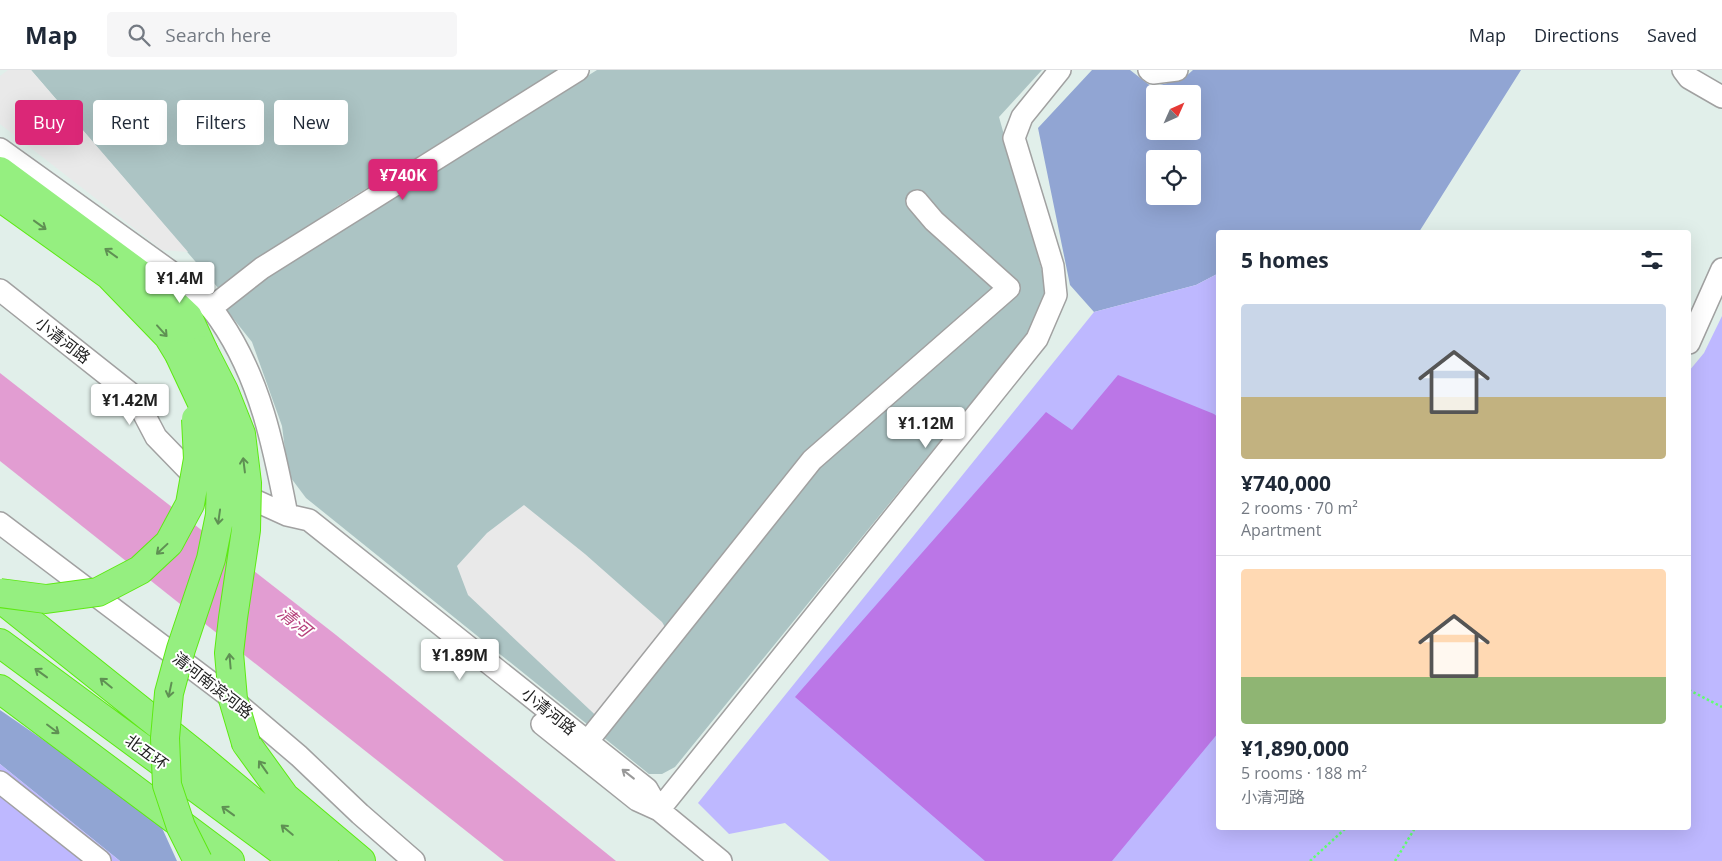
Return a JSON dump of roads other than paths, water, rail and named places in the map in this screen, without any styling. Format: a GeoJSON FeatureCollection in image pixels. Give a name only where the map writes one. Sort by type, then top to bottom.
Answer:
{"type":"FeatureCollection","features":[{"type":"Feature","properties":{"kind":"highway"},"geometry":{"type":"LineString","coordinates":[[0,171],[153,284],[188,317],[224,391],[241,434],[247,483],[246,530],[232,618],[229,653],[233,700],[246,743],[284,797],[361,861]]}},
{"type":"Feature","properties":{"kind":"highway"},"geometry":{"type":"LineString","coordinates":[[0,197],[109,276],[168,336],[179,354],[210,420],[221,471],[220,515],[211,559],[169,693],[164,738],[167,785],[181,827],[198,861]]}},
{"type":"Feature","properties":{"kind":"highway"},"geometry":{"type":"LineString","coordinates":[[0,593],[46,599],[98,592],[140,570],[169,543],[190,504],[198,459],[197,422],[179,354]]}},
{"type":"Feature","properties":{"kind":"highway"},"geometry":{"type":"LineString","coordinates":[[0,598],[199,757],[324,861]]}},
{"type":"Feature","properties":{"kind":"highway","name":"北五环"},"geometry":{"type":"LineString","coordinates":[[0,643],[295,861]]}},
{"type":"Feature","properties":{"kind":"highway"},"geometry":{"type":"LineString","coordinates":[[0,689],[230,861]]}},
{"type":"Feature","properties":{"kind":"street"},"geometry":{"type":"LineString","coordinates":[[210,308],[262,268],[578,70]]}},
{"type":"Feature","properties":{"kind":"street"},"geometry":{"type":"LineString","coordinates":[[659,810],[1037,339],[1056,295],[1053,266],[1014,138],[1022,117],[1060,70]]}},
{"type":"Feature","properties":{"kind":"street"},"geometry":{"type":"LineString","coordinates":[[1149,70],[1153,73],[1177,70]]}},
{"type":"Feature","properties":{"kind":"street"},"geometry":{"type":"LineString","coordinates":[[1683,70],[1689,78],[1722,97]]}},
{"type":"Feature","properties":{"kind":"street"},"geometry":{"type":"LineString","coordinates":[[0,149],[174,274],[220,318],[237,347],[255,386],[273,444],[287,515]]}},
{"type":"Feature","properties":{"kind":"street"},"geometry":{"type":"LineString","coordinates":[[588,742],[812,460],[1009,288],[934,221],[917,201]]}},
{"type":"Feature","properties":{"kind":"street"},"geometry":{"type":"LineString","coordinates":[[1691,339],[1722,269]]}},
{"type":"Feature","properties":{"kind":"street","name":"小清河路"},"geometry":{"type":"LineString","coordinates":[[0,290],[135,397],[156,438],[188,470],[287,515],[309,520],[647,788],[659,810]]}},
{"type":"Feature","properties":{"kind":"street","name":"小清河路"},"geometry":{"type":"LineString","coordinates":[[287,515],[303,532],[636,800],[659,810],[721,861]]}},
{"type":"Feature","properties":{"kind":"street","name":"清河南滨河路"},"geometry":{"type":"LineString","coordinates":[[0,523],[226,694],[299,756],[360,814],[414,861]]}},
{"type":"Feature","properties":{"kind":"street"},"geometry":{"type":"LineString","coordinates":[[0,782],[100,861]]}},
{"type":"Feature","properties":{"kind":"water","name":"清河"},"geometry":{"type":"Polygon","coordinates":[[[0,373],[336,635],[616,861],[504,861],[0,461],[0,373]]]}}]}
